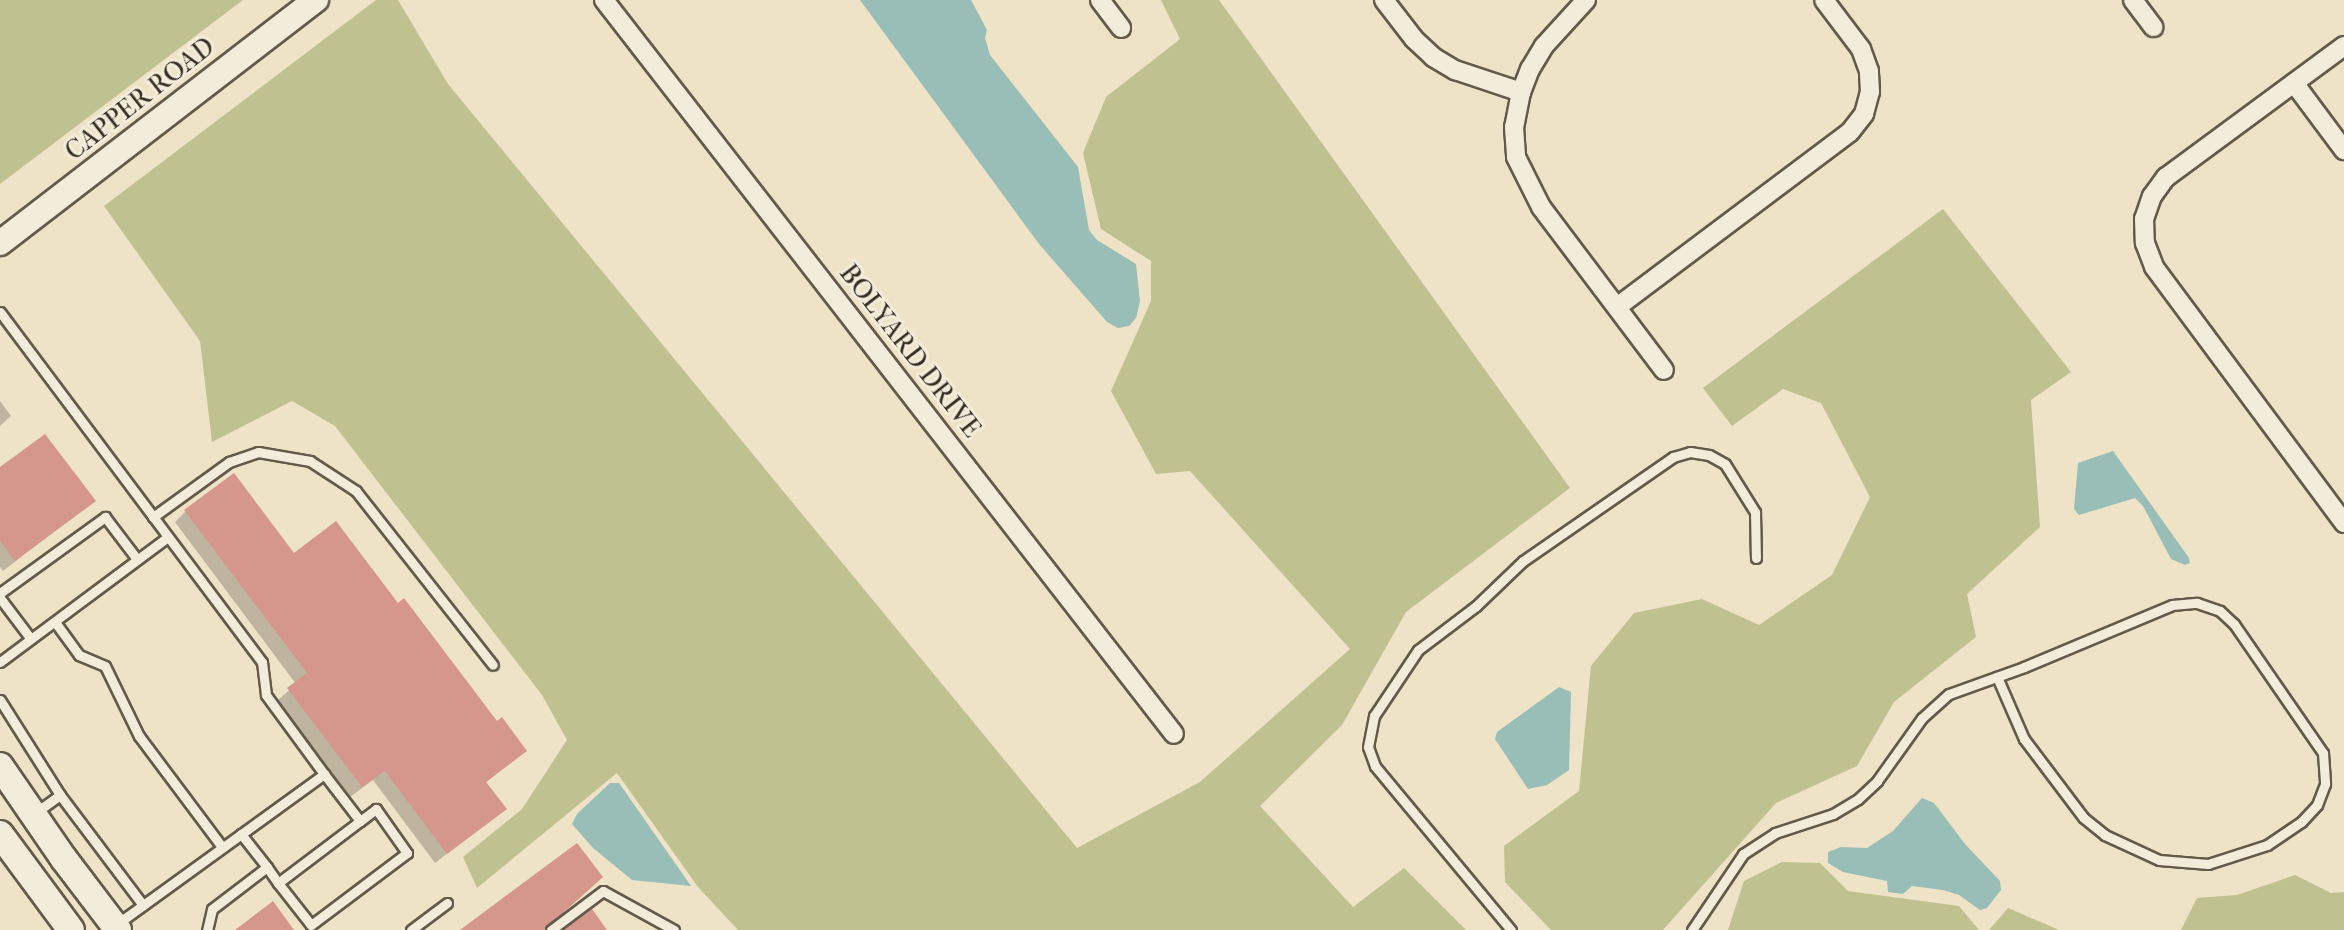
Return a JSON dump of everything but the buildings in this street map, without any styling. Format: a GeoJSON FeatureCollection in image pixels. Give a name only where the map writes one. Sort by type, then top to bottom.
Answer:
{"type":"FeatureCollection","features":[{"type":"Feature","properties":{"kind":"main road"},"geometry":{"type":"LineString","coordinates":[[0,766],[114,929]]}},
{"type":"Feature","properties":{"kind":"main road"},"geometry":{"type":"LineString","coordinates":[[0,834],[71,930]]}},
{"type":"Feature","properties":{"kind":"street","name":"CAPPER ROAD"},"geometry":{"type":"LineString","coordinates":[[0,243],[316,0]]}},
{"type":"Feature","properties":{"kind":"street","name":"BOLYARD DRIVE"},"geometry":{"type":"LineString","coordinates":[[604,0],[1174,734]]}},
{"type":"Feature","properties":{"kind":"street"},"geometry":{"type":"LineString","coordinates":[[1100,0],[1121,28]]}},
{"type":"Feature","properties":{"kind":"street"},"geometry":{"type":"LineString","coordinates":[[1384,0],[1414,39],[1433,57],[1455,70],[1521,92]]}},
{"type":"Feature","properties":{"kind":"street"},"geometry":{"type":"LineString","coordinates":[[1586,0],[1544,46],[1521,92],[1514,127],[1516,157],[1526,183],[1664,370]]}},
{"type":"Feature","properties":{"kind":"street"},"geometry":{"type":"LineString","coordinates":[[1617,307],[1850,132],[1864,114],[1870,92],[1869,71],[1861,49],[1824,0]]}},
{"type":"Feature","properties":{"kind":"street"},"geometry":{"type":"LineString","coordinates":[[2133,0],[2153,27]]}},
{"type":"Feature","properties":{"kind":"street"},"geometry":{"type":"LineString","coordinates":[[2344,46],[2166,177],[2144,219],[2145,243],[2154,267],[2344,523]]}},
{"type":"Feature","properties":{"kind":"street"},"geometry":{"type":"LineString","coordinates":[[2294,83],[2344,150]]}},
{"type":"Feature","properties":{"kind":"lane"},"geometry":{"type":"LineString","coordinates":[[0,312],[262,662],[266,695],[360,821]]}},
{"type":"Feature","properties":{"kind":"lane"},"geometry":{"type":"LineString","coordinates":[[153,517],[229,462],[258,452],[310,461],[356,491],[493,665]]}},
{"type":"Feature","properties":{"kind":"lane"},"geometry":{"type":"LineString","coordinates":[[1511,930],[1375,766],[1368,747],[1374,716],[1418,650],[1476,606],[1523,561],[1673,457],[1690,452],[1709,455],[1725,464],[1755,512],[1756,558]]}},
{"type":"Feature","properties":{"kind":"lane"},"geometry":{"type":"LineString","coordinates":[[31,639],[0,596],[105,517],[137,559]]}},
{"type":"Feature","properties":{"kind":"lane"},"geometry":{"type":"LineString","coordinates":[[0,662],[168,537]]}},
{"type":"Feature","properties":{"kind":"lane"},"geometry":{"type":"LineString","coordinates":[[1692,930],[1728,871],[1759,842],[1833,814],[1858,799],[1877,781],[1934,705],[1949,694],[2172,605],[2197,603],[2220,611],[2234,624],[2323,753],[2325,784],[2317,805],[2301,822],[2267,845],[2208,864],[2159,860],[2105,835],[2083,817],[2024,739],[1997,677]]}},
{"type":"Feature","properties":{"kind":"lane"},"geometry":{"type":"LineString","coordinates":[[55,622],[79,655],[105,666],[139,736],[222,847]]}},
{"type":"Feature","properties":{"kind":"lane"},"geometry":{"type":"LineString","coordinates":[[0,700],[60,795],[143,905]]}},
{"type":"Feature","properties":{"kind":"lane"},"geometry":{"type":"LineString","coordinates":[[114,929],[324,774]]}},
{"type":"Feature","properties":{"kind":"lane"},"geometry":{"type":"LineString","coordinates":[[32,815],[60,795]]}},
{"type":"Feature","properties":{"kind":"lane"},"geometry":{"type":"LineString","coordinates":[[241,834],[278,883],[311,925],[407,853],[376,809],[278,883]]}},
{"type":"Feature","properties":{"kind":"lane"},"geometry":{"type":"LineString","coordinates":[[207,930],[212,909],[267,867]]}},
{"type":"Feature","properties":{"kind":"lane"},"geometry":{"type":"LineString","coordinates":[[551,930],[603,891],[669,929]]}},
{"type":"Feature","properties":{"kind":"lane"},"geometry":{"type":"LineString","coordinates":[[411,930],[447,903]]}},
{"type":"Feature","properties":{"kind":"green space"},"geometry":{"type":"Polygon","coordinates":[[[0,0],[243,0],[0,184],[0,0]]]}},
{"type":"Feature","properties":{"kind":"green space"},"geometry":{"type":"Polygon","coordinates":[[[376,0],[398,0],[448,84],[1077,848],[1200,782],[1350,649],[1190,471],[1156,474],[1111,391],[1151,301],[1151,261],[1101,229],[1083,153],[1106,97],[1180,39],[1161,0],[1219,0],[1570,488],[1406,612],[1342,725],[1260,806],[1353,907],[1404,868],[1466,930],[738,930],[698,887],[617,773],[477,888],[463,857],[522,809],[567,740],[542,695],[335,426],[292,401],[212,442],[200,341],[104,206],[376,0]]]}},
{"type":"Feature","properties":{"kind":"green space"},"geometry":{"type":"Polygon","coordinates":[[[1943,209],[2071,372],[2031,400],[2040,527],[1967,594],[1976,637],[1894,702],[1857,766],[1776,803],[1663,930],[1551,930],[1505,882],[1504,846],[1579,791],[1591,666],[1634,613],[1702,599],[1759,625],[1832,575],[1870,497],[1821,403],[1783,389],[1732,426],[1703,388],[1943,209]]]}},
{"type":"Feature","properties":{"kind":"green space"},"geometry":{"type":"Polygon","coordinates":[[[1782,862],[1820,863],[1848,891],[1959,906],[1979,930],[1728,930],[1744,881],[1782,862]]]}},
{"type":"Feature","properties":{"kind":"green space"},"geometry":{"type":"Polygon","coordinates":[[[2295,875],[2331,893],[2344,892],[2344,930],[2181,930],[2197,898],[2237,895],[2295,875]]]}},
{"type":"Feature","properties":{"kind":"green space"},"geometry":{"type":"Polygon","coordinates":[[[2008,908],[2059,930],[1989,930],[2008,908]]]}},
{"type":"Feature","properties":{"kind":"water"},"geometry":{"type":"Polygon","coordinates":[[[860,0],[971,0],[987,30],[985,38],[990,55],[1078,167],[1089,230],[1097,240],[1136,264],[1140,301],[1136,318],[1129,326],[1118,328],[1107,322],[1039,244],[860,0]]]}},
{"type":"Feature","properties":{"kind":"water"},"geometry":{"type":"Polygon","coordinates":[[[2113,451],[2190,563],[2185,565],[2171,559],[2143,506],[2135,498],[2079,515],[2074,509],[2078,463],[2113,451]]]}},
{"type":"Feature","properties":{"kind":"water"},"geometry":{"type":"Polygon","coordinates":[[[1559,687],[1571,692],[1569,770],[1547,785],[1528,789],[1495,739],[1497,732],[1559,687]]]}},
{"type":"Feature","properties":{"kind":"water"},"geometry":{"type":"Polygon","coordinates":[[[610,783],[619,783],[691,886],[632,880],[593,848],[572,824],[577,814],[610,783]]]}},
{"type":"Feature","properties":{"kind":"water"},"geometry":{"type":"Polygon","coordinates":[[[1922,798],[1934,803],[1965,844],[2000,881],[2001,890],[1987,908],[1980,910],[1959,895],[1943,890],[1912,886],[1903,894],[1888,892],[1887,881],[1843,872],[1828,863],[1828,852],[1841,847],[1867,848],[1893,831],[1922,798]]]}}]}
